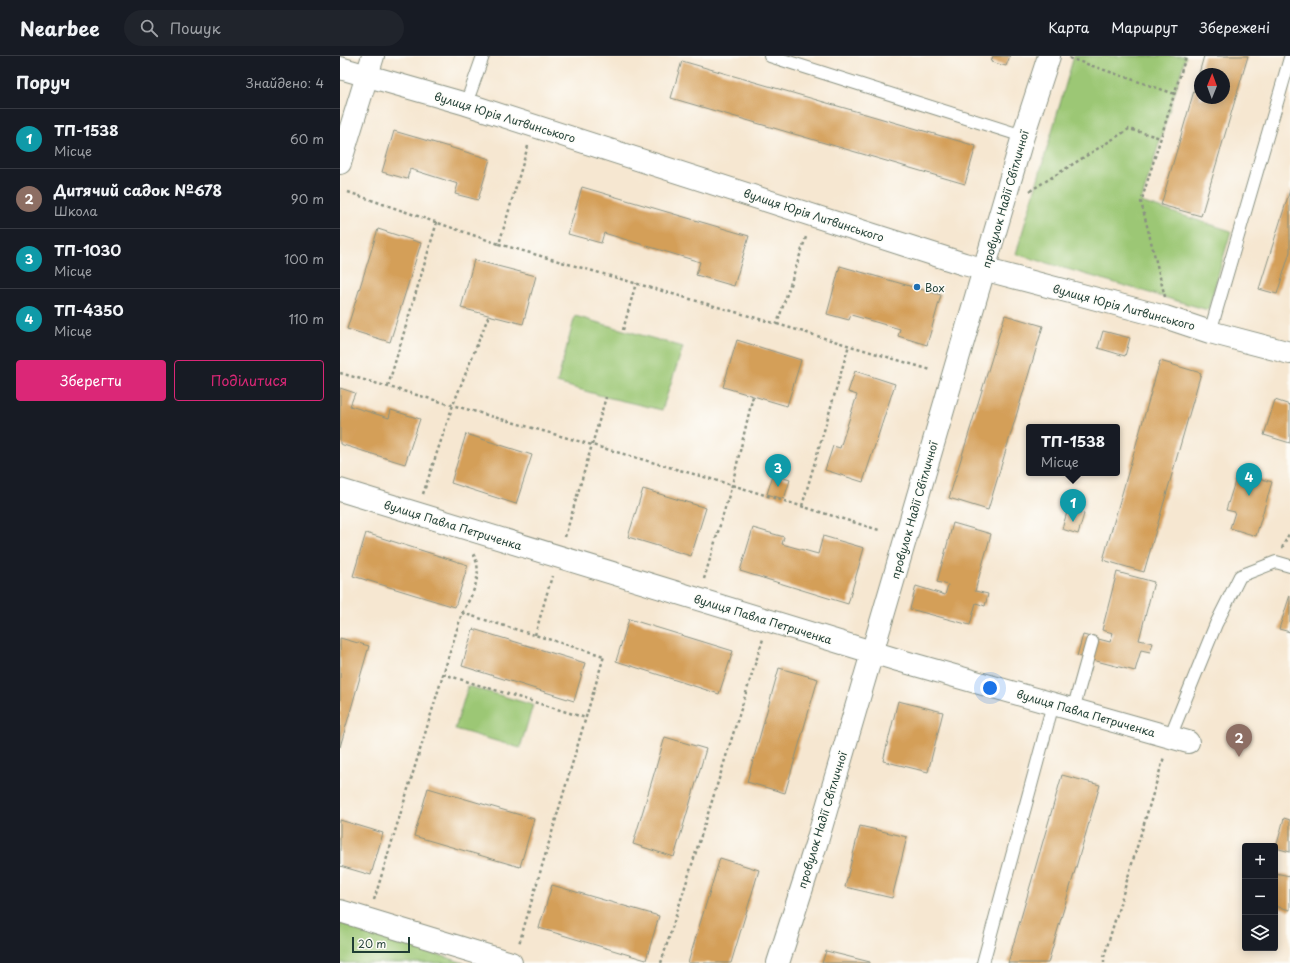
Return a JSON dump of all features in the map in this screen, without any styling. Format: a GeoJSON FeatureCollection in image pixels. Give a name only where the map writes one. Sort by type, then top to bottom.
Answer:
{"type":"FeatureCollection","features":[{"type":"Feature","properties":{"kind":"street","name":"провулок Надії Світличної"},"geometry":{"type":"LineString","coordinates":[[778,963],[818,838],[1022,136],[1049,56]]}},
{"type":"Feature","properties":{"kind":"street","name":"вулиця Юрія Литвинського"},"geometry":{"type":"LineString","coordinates":[[340,68],[371,66],[466,104],[984,269],[1165,317],[1210,332],[1290,353]]}},
{"type":"Feature","properties":{"kind":"street"},"geometry":{"type":"LineString","coordinates":[[340,163],[371,66]]}},
{"type":"Feature","properties":{"kind":"street","name":"вулиця Павла Петриченка"},"geometry":{"type":"LineString","coordinates":[[340,490],[872,652],[1179,740]]}},
{"type":"Feature","properties":{"kind":"street"},"geometry":{"type":"LineString","coordinates":[[340,911],[514,955]]}},
{"type":"Feature","properties":{"kind":"lane"},"geometry":{"type":"LineString","coordinates":[[466,104],[482,56]]}},
{"type":"Feature","properties":{"kind":"lane"},"geometry":{"type":"LineString","coordinates":[[770,56],[1022,136]]}},
{"type":"Feature","properties":{"kind":"lane"},"geometry":{"type":"LineString","coordinates":[[1210,332],[1290,58]]}},
{"type":"Feature","properties":{"kind":"lane"},"geometry":{"type":"LineString","coordinates":[[1179,740],[1216,624],[1240,576],[1276,562],[1290,566]]}},
{"type":"Feature","properties":{"kind":"lane"},"geometry":{"type":"LineString","coordinates":[[983,963],[1063,707],[1092,642]]}},
{"type":"Feature","properties":{"kind":"path"},"geometry":{"type":"LineString","coordinates":[[1063,56],[1175,94]]}},
{"type":"Feature","properties":{"kind":"path"},"geometry":{"type":"LineString","coordinates":[[1165,317],[1166,302],[1141,202],[1186,56]]}},
{"type":"Feature","properties":{"kind":"path"},"geometry":{"type":"LineString","coordinates":[[1030,191],[1129,129],[1161,138]]}},
{"type":"Feature","properties":{"kind":"path"},"geometry":{"type":"LineString","coordinates":[[499,244],[528,143]]}},
{"type":"Feature","properties":{"kind":"path"},"geometry":{"type":"LineString","coordinates":[[348,192],[499,244],[931,370]]}},
{"type":"Feature","properties":{"kind":"path"},"geometry":{"type":"LineString","coordinates":[[388,386],[436,222]]}},
{"type":"Feature","properties":{"kind":"path"},"geometry":{"type":"LineString","coordinates":[[777,324],[806,237]]}},
{"type":"Feature","properties":{"kind":"path"},"geometry":{"type":"LineString","coordinates":[[623,330],[636,283]]}},
{"type":"Feature","properties":{"kind":"path"},"geometry":{"type":"LineString","coordinates":[[423,495],[453,405],[489,315]]}},
{"type":"Feature","properties":{"kind":"path"},"geometry":{"type":"LineString","coordinates":[[802,506],[849,346]]}},
{"type":"Feature","properties":{"kind":"path"},"geometry":{"type":"LineString","coordinates":[[340,373],[732,485],[879,530]]}},
{"type":"Feature","properties":{"kind":"path"},"geometry":{"type":"LineString","coordinates":[[704,580],[732,485],[753,396]]}},
{"type":"Feature","properties":{"kind":"path"},"geometry":{"type":"LineString","coordinates":[[565,537],[606,397]]}},
{"type":"Feature","properties":{"kind":"path"},"geometry":{"type":"LineString","coordinates":[[372,904],[462,613],[474,592],[477,578],[477,560],[469,548]]}},
{"type":"Feature","properties":{"kind":"path"},"geometry":{"type":"LineString","coordinates":[[535,635],[553,574]]}},
{"type":"Feature","properties":{"kind":"path"},"geometry":{"type":"LineString","coordinates":[[462,613],[604,656],[514,955]]}},
{"type":"Feature","properties":{"kind":"path"},"geometry":{"type":"LineString","coordinates":[[661,963],[763,638]]}},
{"type":"Feature","properties":{"kind":"path"},"geometry":{"type":"LineString","coordinates":[[443,674],[586,718]]}},
{"type":"Feature","properties":{"kind":"path"},"geometry":{"type":"LineString","coordinates":[[1104,963],[1104,957],[1179,740]]}},
{"type":"Feature","properties":{"kind":"green space"},"geometry":{"type":"Polygon","coordinates":[[[1074,56],[1186,56],[1141,202],[1231,231],[1208,310],[1016,254],[1074,56]]]}},
{"type":"Feature","properties":{"kind":"green space"},"geometry":{"type":"Polygon","coordinates":[[[575,316],[683,347],[662,410],[606,397],[557,383],[575,316]]]}},
{"type":"Feature","properties":{"kind":"green space"},"geometry":{"type":"Polygon","coordinates":[[[468,686],[533,705],[520,748],[455,729],[468,686]]]}},
{"type":"Feature","properties":{"kind":"green space"},"geometry":{"type":"Polygon","coordinates":[[[340,923],[464,963],[340,963],[340,923]]]}},
{"type":"Feature","properties":{"kind":"building"},"geometry":{"type":"Polygon","coordinates":[[[993,56],[1010,56],[1006,66],[991,62],[993,56]]]}},
{"type":"Feature","properties":{"kind":"building"},"geometry":{"type":"Polygon","coordinates":[[[1204,56],[1248,56],[1201,216],[1161,205],[1194,91],[1194,104],[1230,104],[1230,68],[1201,68],[1204,56]]]}},
{"type":"Feature","properties":{"kind":"building"},"geometry":{"type":"Polygon","coordinates":[[[682,61],[976,146],[965,184],[671,98],[682,61]]]}},
{"type":"Feature","properties":{"kind":"building"},"geometry":{"type":"Polygon","coordinates":[[[394,131],[490,159],[478,200],[455,194],[458,184],[410,169],[407,179],[382,172],[394,131]]]}},
{"type":"Feature","properties":{"kind":"building"},"geometry":{"type":"Polygon","coordinates":[[[582,187],[749,236],[734,286],[696,275],[700,262],[604,233],[601,243],[568,234],[582,187]]]}},
{"type":"Feature","properties":{"kind":"building"},"geometry":{"type":"Polygon","coordinates":[[[1290,190],[1290,252],[1277,294],[1259,289],[1290,190]]]}},
{"type":"Feature","properties":{"kind":"building"},"geometry":{"type":"Polygon","coordinates":[[[378,229],[421,243],[390,342],[347,329],[378,229]]]}},
{"type":"Feature","properties":{"kind":"building"},"geometry":{"type":"Polygon","coordinates":[[[474,260],[536,276],[523,324],[461,308],[474,260]]]}},
{"type":"Feature","properties":{"kind":"building"},"geometry":{"type":"Polygon","coordinates":[[[840,266],[941,295],[927,345],[898,336],[900,329],[851,315],[849,320],[827,314],[840,266]]]}},
{"type":"Feature","properties":{"kind":"building"},"geometry":{"type":"Polygon","coordinates":[[[1005,315],[1043,326],[988,510],[949,498],[1005,315]]]}},
{"type":"Feature","properties":{"kind":"building"},"geometry":{"type":"Polygon","coordinates":[[[1103,331],[1130,338],[1125,356],[1098,348],[1103,331]]]}},
{"type":"Feature","properties":{"kind":"building"},"geometry":{"type":"Polygon","coordinates":[[[737,340],[801,360],[787,406],[723,387],[737,340]]]}},
{"type":"Feature","properties":{"kind":"building"},"geometry":{"type":"Polygon","coordinates":[[[1160,361],[1201,373],[1144,572],[1103,560],[1160,361]]]}},
{"type":"Feature","properties":{"kind":"building"},"geometry":{"type":"Polygon","coordinates":[[[855,371],[895,384],[863,482],[825,470],[833,446],[840,448],[857,395],[848,392],[855,371]]]}},
{"type":"Feature","properties":{"kind":"building"},"geometry":{"type":"Polygon","coordinates":[[[340,388],[355,393],[350,406],[389,418],[391,410],[420,419],[405,464],[340,444],[340,388]]]}},
{"type":"Feature","properties":{"kind":"building"},"geometry":{"type":"Polygon","coordinates":[[[1275,400],[1290,405],[1290,443],[1264,435],[1275,400]]]}},
{"type":"Feature","properties":{"kind":"building"},"geometry":{"type":"Polygon","coordinates":[[[466,434],[532,455],[516,504],[451,483],[466,434]]]}},
{"type":"Feature","properties":{"kind":"building"},"geometry":{"type":"Polygon","coordinates":[[[1238,472],[1272,482],[1256,536],[1230,528],[1235,512],[1226,510],[1238,472]]]}},
{"type":"Feature","properties":{"kind":"building"},"geometry":{"type":"Polygon","coordinates":[[[773,475],[790,480],[784,499],[767,494],[773,475]]]}},
{"type":"Feature","properties":{"kind":"building"},"geometry":{"type":"Polygon","coordinates":[[[643,489],[706,508],[691,556],[628,537],[643,489]]]}},
{"type":"Feature","properties":{"kind":"building"},"geometry":{"type":"Polygon","coordinates":[[[1068,509],[1084,514],[1078,534],[1062,529],[1068,509]]]}},
{"type":"Feature","properties":{"kind":"building"},"geometry":{"type":"Polygon","coordinates":[[[953,523],[991,534],[975,591],[988,594],[985,606],[976,603],[970,625],[910,609],[916,586],[945,595],[948,585],[937,582],[953,523]]]}},
{"type":"Feature","properties":{"kind":"building"},"geometry":{"type":"Polygon","coordinates":[[[753,528],[784,537],[782,544],[818,554],[823,536],[864,548],[848,604],[740,571],[753,528]]]}},
{"type":"Feature","properties":{"kind":"building"},"geometry":{"type":"Polygon","coordinates":[[[366,533],[468,565],[455,607],[353,576],[366,533]]]}},
{"type":"Feature","properties":{"kind":"building"},"geometry":{"type":"Polygon","coordinates":[[[1117,572],[1154,582],[1139,640],[1153,643],[1150,652],[1141,650],[1135,671],[1077,656],[1083,635],[1110,642],[1113,633],[1102,630],[1117,572]]]}},
{"type":"Feature","properties":{"kind":"building"},"geometry":{"type":"Polygon","coordinates":[[[1290,595],[1290,632],[1279,629],[1290,595]]]}},
{"type":"Feature","properties":{"kind":"building"},"geometry":{"type":"Polygon","coordinates":[[[629,619],[733,651],[719,694],[616,661],[629,619]]]}},
{"type":"Feature","properties":{"kind":"building"},"geometry":{"type":"Polygon","coordinates":[[[473,629],[585,663],[574,701],[462,666],[473,629]]]}},
{"type":"Feature","properties":{"kind":"building"},"geometry":{"type":"Polygon","coordinates":[[[340,638],[369,646],[340,747],[340,638]]]}},
{"type":"Feature","properties":{"kind":"building"},"geometry":{"type":"Polygon","coordinates":[[[779,668],[818,679],[785,793],[747,782],[779,668]]]}},
{"type":"Feature","properties":{"kind":"building"},"geometry":{"type":"Polygon","coordinates":[[[898,701],[943,712],[928,772],[883,761],[898,701]]]}},
{"type":"Feature","properties":{"kind":"building"},"geometry":{"type":"Polygon","coordinates":[[[665,737],[706,749],[674,857],[633,844],[665,737]]]}},
{"type":"Feature","properties":{"kind":"building"},"geometry":{"type":"Polygon","coordinates":[[[1062,775],[1100,785],[1048,963],[1008,963],[1062,775]]]}},
{"type":"Feature","properties":{"kind":"building"},"geometry":{"type":"Polygon","coordinates":[[[428,788],[534,819],[520,867],[414,836],[428,788]]]}},
{"type":"Feature","properties":{"kind":"building"},"geometry":{"type":"Polygon","coordinates":[[[1284,818],[1290,820],[1290,852],[1278,849],[1277,843],[1284,818]]]}},
{"type":"Feature","properties":{"kind":"building"},"geometry":{"type":"Polygon","coordinates":[[[340,820],[383,833],[371,875],[340,866],[340,820]]]}},
{"type":"Feature","properties":{"kind":"building"},"geometry":{"type":"Polygon","coordinates":[[[860,826],[907,837],[892,898],[845,887],[860,826]]]}},
{"type":"Feature","properties":{"kind":"building"},"geometry":{"type":"Polygon","coordinates":[[[720,858],[759,870],[731,963],[688,963],[720,858]]]}},
{"type":"Feature","properties":{"kind":"building"},"geometry":{"type":"Polygon","coordinates":[[[1278,874],[1290,876],[1290,910],[1278,907],[1278,874]]]}},
{"type":"Feature","properties":{"kind":"building"},"geometry":{"type":"Polygon","coordinates":[[[552,885],[659,916],[646,960],[539,928],[552,885]]]}},
{"type":"Feature","properties":{"kind":"building"},"geometry":{"type":"Polygon","coordinates":[[[826,951],[870,962],[870,963],[822,963],[826,951]]]}},
{"type":"Feature","properties":{"kind":"place","name":"Box"},"geometry":{"type":"Point","coordinates":[917,287]}},
{"type":"Feature","properties":{"kind":"place","name":"ТП-1030"},"geometry":{"type":"Point","coordinates":[778,487]}},
{"type":"Feature","properties":{"kind":"place","name":"ТП-4350"},"geometry":{"type":"Point","coordinates":[1249,496]}},
{"type":"Feature","properties":{"kind":"place","name":"ТП-1538"},"geometry":{"type":"Point","coordinates":[1073,522]}},
{"type":"Feature","properties":{"kind":"place","name":"Дитячий садок №678"},"geometry":{"type":"Point","coordinates":[1239,757]}}]}
